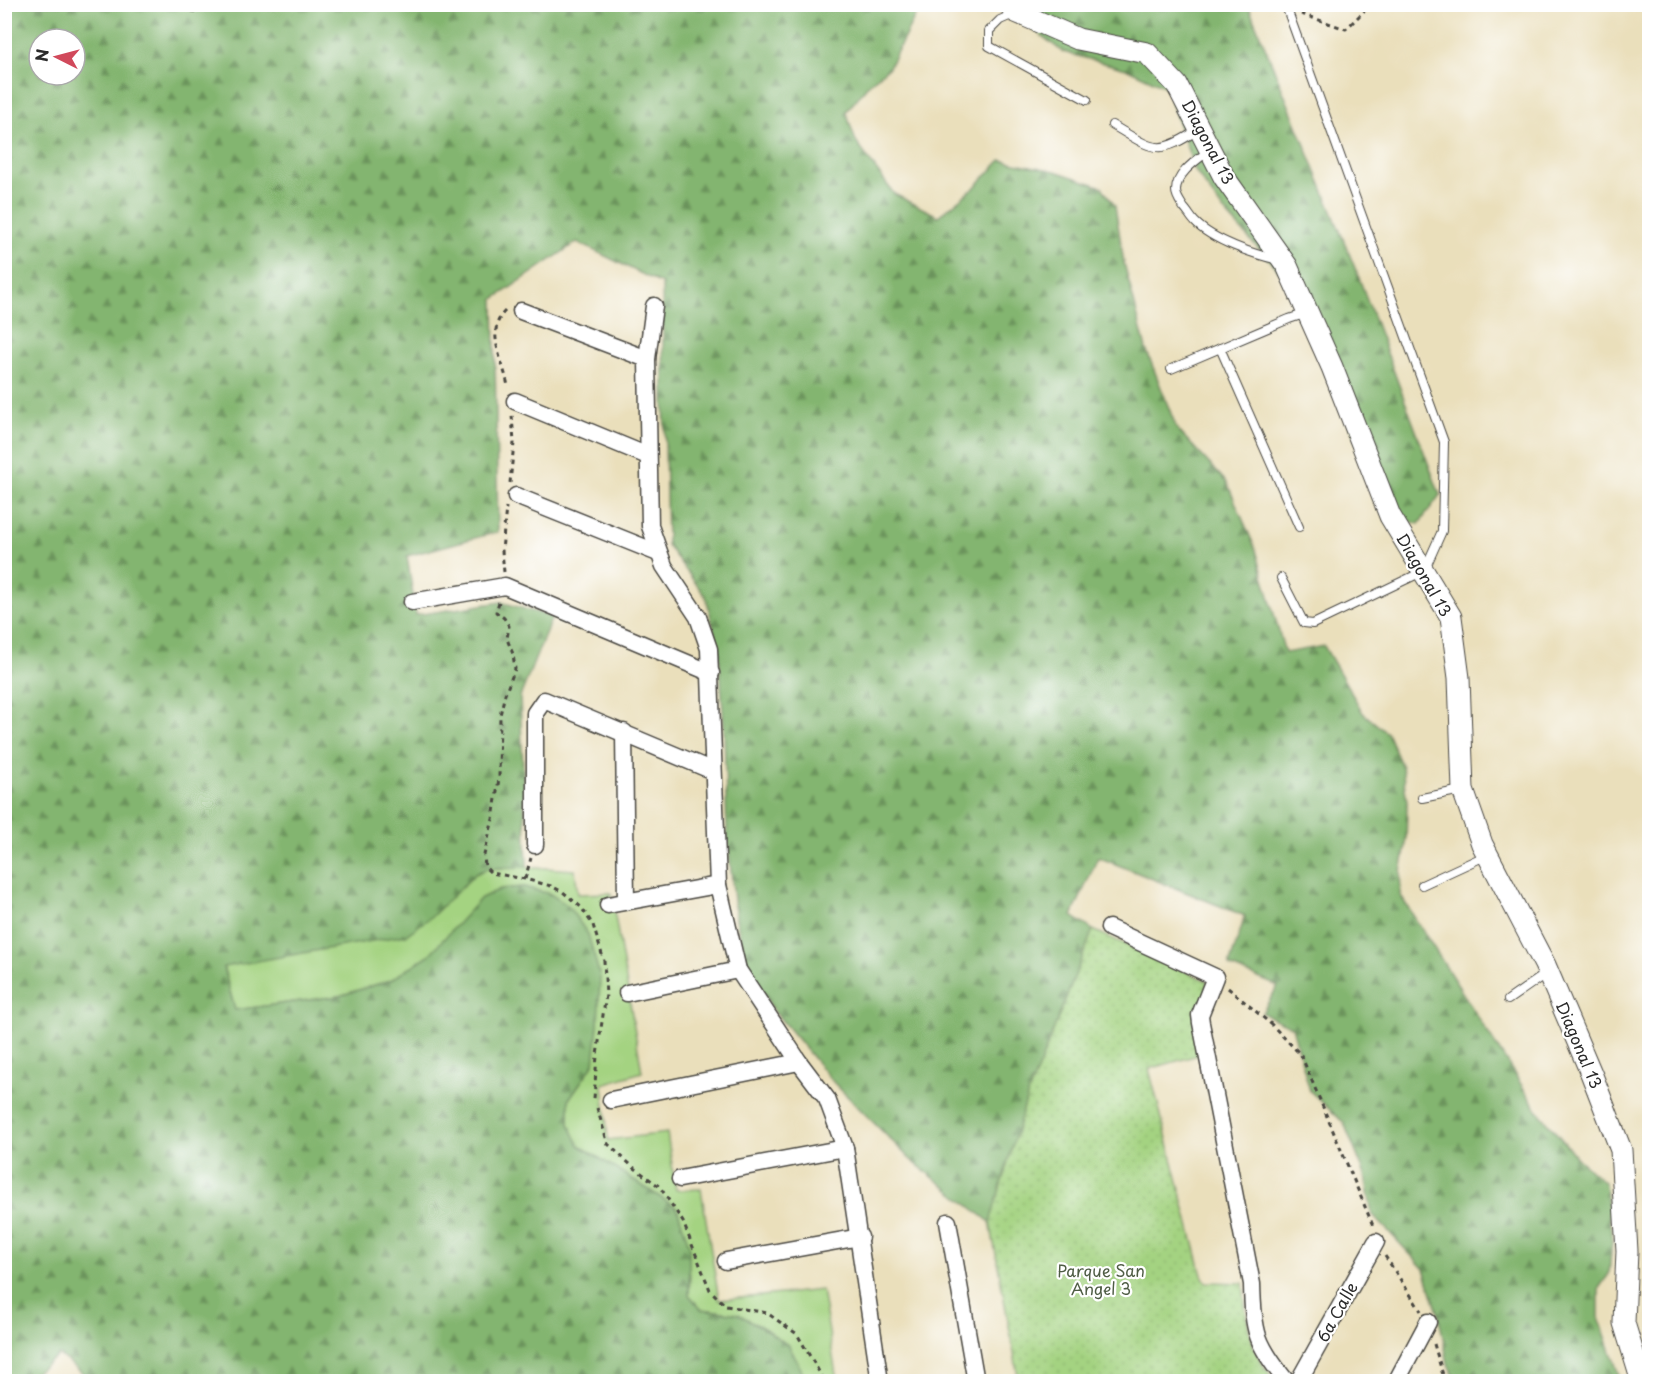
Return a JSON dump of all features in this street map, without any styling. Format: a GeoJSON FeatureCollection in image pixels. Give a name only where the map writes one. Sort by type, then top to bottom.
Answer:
{"type":"FeatureCollection","features":[{"type":"Feature","properties":{"kind":"street","name":"Diagonal 13"},"geometry":{"type":"LineString","coordinates":[[1013,8],[1078,39],[1147,53],[1177,85],[1224,177],[1282,260],[1332,367],[1390,516],[1451,617],[1459,678],[1463,790],[1488,854],[1548,972],[1592,1073],[1621,1150],[1627,1251],[1624,1323],[1642,1382]]}},
{"type":"Feature","properties":{"kind":"street"},"geometry":{"type":"LineString","coordinates":[[654,306],[647,359],[650,526],[658,553],[670,578],[702,627],[709,649],[718,885],[738,970],[799,1062],[827,1099],[845,1148],[880,1382]]}},
{"type":"Feature","properties":{"kind":"street"},"geometry":{"type":"LineString","coordinates":[[521,311],[647,359]]}},
{"type":"Feature","properties":{"kind":"street"},"geometry":{"type":"LineString","coordinates":[[512,401],[648,456]]}},
{"type":"Feature","properties":{"kind":"street"},"geometry":{"type":"LineString","coordinates":[[510,496],[658,553]]}},
{"type":"Feature","properties":{"kind":"street"},"geometry":{"type":"LineString","coordinates":[[412,602],[505,586],[711,673]]}},
{"type":"Feature","properties":{"kind":"street"},"geometry":{"type":"LineString","coordinates":[[535,845],[536,712],[544,700],[713,771]]}},
{"type":"Feature","properties":{"kind":"street"},"geometry":{"type":"LineString","coordinates":[[624,732],[626,901]]}},
{"type":"Feature","properties":{"kind":"street"},"geometry":{"type":"LineString","coordinates":[[608,905],[718,885]]}},
{"type":"Feature","properties":{"kind":"street"},"geometry":{"type":"LineString","coordinates":[[1110,928],[1215,977],[1200,1015],[1252,1284],[1253,1322],[1261,1346],[1287,1382]]}},
{"type":"Feature","properties":{"kind":"street"},"geometry":{"type":"LineString","coordinates":[[627,993],[738,970]]}},
{"type":"Feature","properties":{"kind":"street"},"geometry":{"type":"LineString","coordinates":[[611,1100],[799,1062]]}},
{"type":"Feature","properties":{"kind":"street"},"geometry":{"type":"LineString","coordinates":[[680,1179],[845,1148]]}},
{"type":"Feature","properties":{"kind":"street"},"geometry":{"type":"LineString","coordinates":[[948,1222],[976,1382]]}},
{"type":"Feature","properties":{"kind":"street"},"geometry":{"type":"LineString","coordinates":[[726,1261],[860,1237]]}},
{"type":"Feature","properties":{"kind":"street","name":"6a Calle"},"geometry":{"type":"LineString","coordinates":[[1298,1382],[1376,1242]]}},
{"type":"Feature","properties":{"kind":"street"},"geometry":{"type":"LineString","coordinates":[[1396,1382],[1428,1322]]}},
{"type":"Feature","properties":{"kind":"lane"},"geometry":{"type":"LineString","coordinates":[[1013,8],[989,32],[989,46],[1087,100]]}},
{"type":"Feature","properties":{"kind":"lane"},"geometry":{"type":"LineString","coordinates":[[1281,578],[1304,623],[1313,624],[1424,572],[1442,531],[1443,442],[1287,9]]}},
{"type":"Feature","properties":{"kind":"lane"},"geometry":{"type":"LineString","coordinates":[[1112,125],[1143,143],[1159,149],[1176,145],[1200,129]]}},
{"type":"Feature","properties":{"kind":"lane"},"geometry":{"type":"LineString","coordinates":[[1210,149],[1188,167],[1179,180],[1176,193],[1180,203],[1196,224],[1227,242],[1257,255],[1282,260]]}},
{"type":"Feature","properties":{"kind":"lane"},"geometry":{"type":"LineString","coordinates":[[1171,369],[1307,313]]}},
{"type":"Feature","properties":{"kind":"lane"},"geometry":{"type":"LineString","coordinates":[[1220,348],[1299,527]]}},
{"type":"Feature","properties":{"kind":"lane"},"geometry":{"type":"LineString","coordinates":[[1422,798],[1463,790]]}},
{"type":"Feature","properties":{"kind":"lane"},"geometry":{"type":"LineString","coordinates":[[1422,885],[1488,854]]}},
{"type":"Feature","properties":{"kind":"lane"},"geometry":{"type":"LineString","coordinates":[[1508,1000],[1548,972]]}},
{"type":"Feature","properties":{"kind":"path"},"geometry":{"type":"LineString","coordinates":[[1287,9],[1347,28],[1371,4]]}},
{"type":"Feature","properties":{"kind":"path"},"geometry":{"type":"LineString","coordinates":[[521,311],[511,309],[503,312],[495,335],[512,401],[514,443],[510,496],[502,551],[505,586],[496,612],[504,618],[508,626],[507,639],[513,654],[515,669],[500,715],[499,778],[493,819],[484,855],[484,867],[490,873],[551,886],[573,900],[588,916],[604,961],[606,994],[597,1055],[594,1101],[608,1144],[660,1187],[683,1222],[710,1290],[726,1306],[767,1313],[797,1334],[825,1382]]}},
{"type":"Feature","properties":{"kind":"path"},"geometry":{"type":"LineString","coordinates":[[525,879],[535,845]]}},
{"type":"Feature","properties":{"kind":"path"},"geometry":{"type":"LineString","coordinates":[[1215,977],[1271,1024],[1301,1055],[1373,1224],[1376,1242],[1428,1322],[1445,1382]]}},
{"type":"Feature","properties":{"kind":"green space"},"geometry":{"type":"Polygon","coordinates":[[[5,5],[921,5],[889,67],[868,85],[846,112],[856,142],[894,194],[938,216],[973,189],[1001,160],[1055,171],[1102,187],[1115,206],[1124,263],[1146,349],[1177,429],[1227,483],[1256,550],[1285,653],[1324,646],[1363,713],[1387,733],[1402,767],[1407,802],[1406,846],[1401,871],[1400,895],[1538,1111],[1578,1159],[1605,1183],[1612,1240],[1609,1274],[1599,1288],[1599,1317],[1621,1381],[1456,1381],[1448,1364],[1438,1312],[1424,1269],[1372,1214],[1365,1175],[1344,1123],[1310,1091],[1292,1027],[1262,1013],[1278,986],[1229,966],[1245,916],[1098,857],[1072,916],[1093,930],[1027,1097],[990,1222],[911,1160],[834,1083],[774,1011],[748,969],[736,919],[727,833],[719,651],[706,597],[667,545],[662,284],[577,242],[494,299],[498,532],[407,556],[416,615],[501,602],[552,617],[520,697],[527,867],[488,868],[475,874],[432,916],[406,935],[223,967],[235,1010],[339,996],[391,980],[429,955],[481,898],[501,889],[524,887],[550,894],[568,906],[588,934],[600,977],[594,1063],[569,1099],[569,1124],[579,1145],[677,1208],[689,1245],[689,1295],[701,1309],[738,1314],[789,1346],[807,1381],[94,1382],[59,1355],[24,1381],[5,1382],[5,5]]]}},
{"type":"Feature","properties":{"kind":"green space"},"geometry":{"type":"Polygon","coordinates":[[[995,5],[1248,5],[1359,278],[1440,495],[1419,524],[1392,517],[1280,272],[1223,210],[1195,171],[1166,87],[1130,70],[1063,52],[1008,10],[995,5]]]}},
{"type":"Feature","properties":{"kind":"green space"},"geometry":{"type":"Polygon","coordinates":[[[527,867],[575,870],[578,894],[611,893],[642,1072],[603,1084],[608,1140],[667,1133],[676,1190],[701,1189],[719,1300],[822,1290],[837,1381],[807,1381],[789,1346],[765,1329],[738,1314],[701,1309],[689,1295],[690,1275],[677,1208],[579,1146],[569,1124],[569,1099],[594,1063],[568,906],[550,894],[523,887],[501,889],[481,898],[430,955],[391,980],[339,996],[235,1010],[223,966],[338,946],[432,916],[475,874],[488,868],[527,867]]]}},
{"type":"Feature","properties":{"kind":"green space","name":"Parque San Angel 3"},"geometry":{"type":"Polygon","coordinates":[[[1093,930],[1207,981],[1202,1054],[1149,1069],[1202,1275],[1206,1282],[1243,1283],[1248,1323],[1255,1349],[1260,1360],[1277,1381],[1019,1381],[990,1222],[1027,1097],[1093,930]]]}}]}
